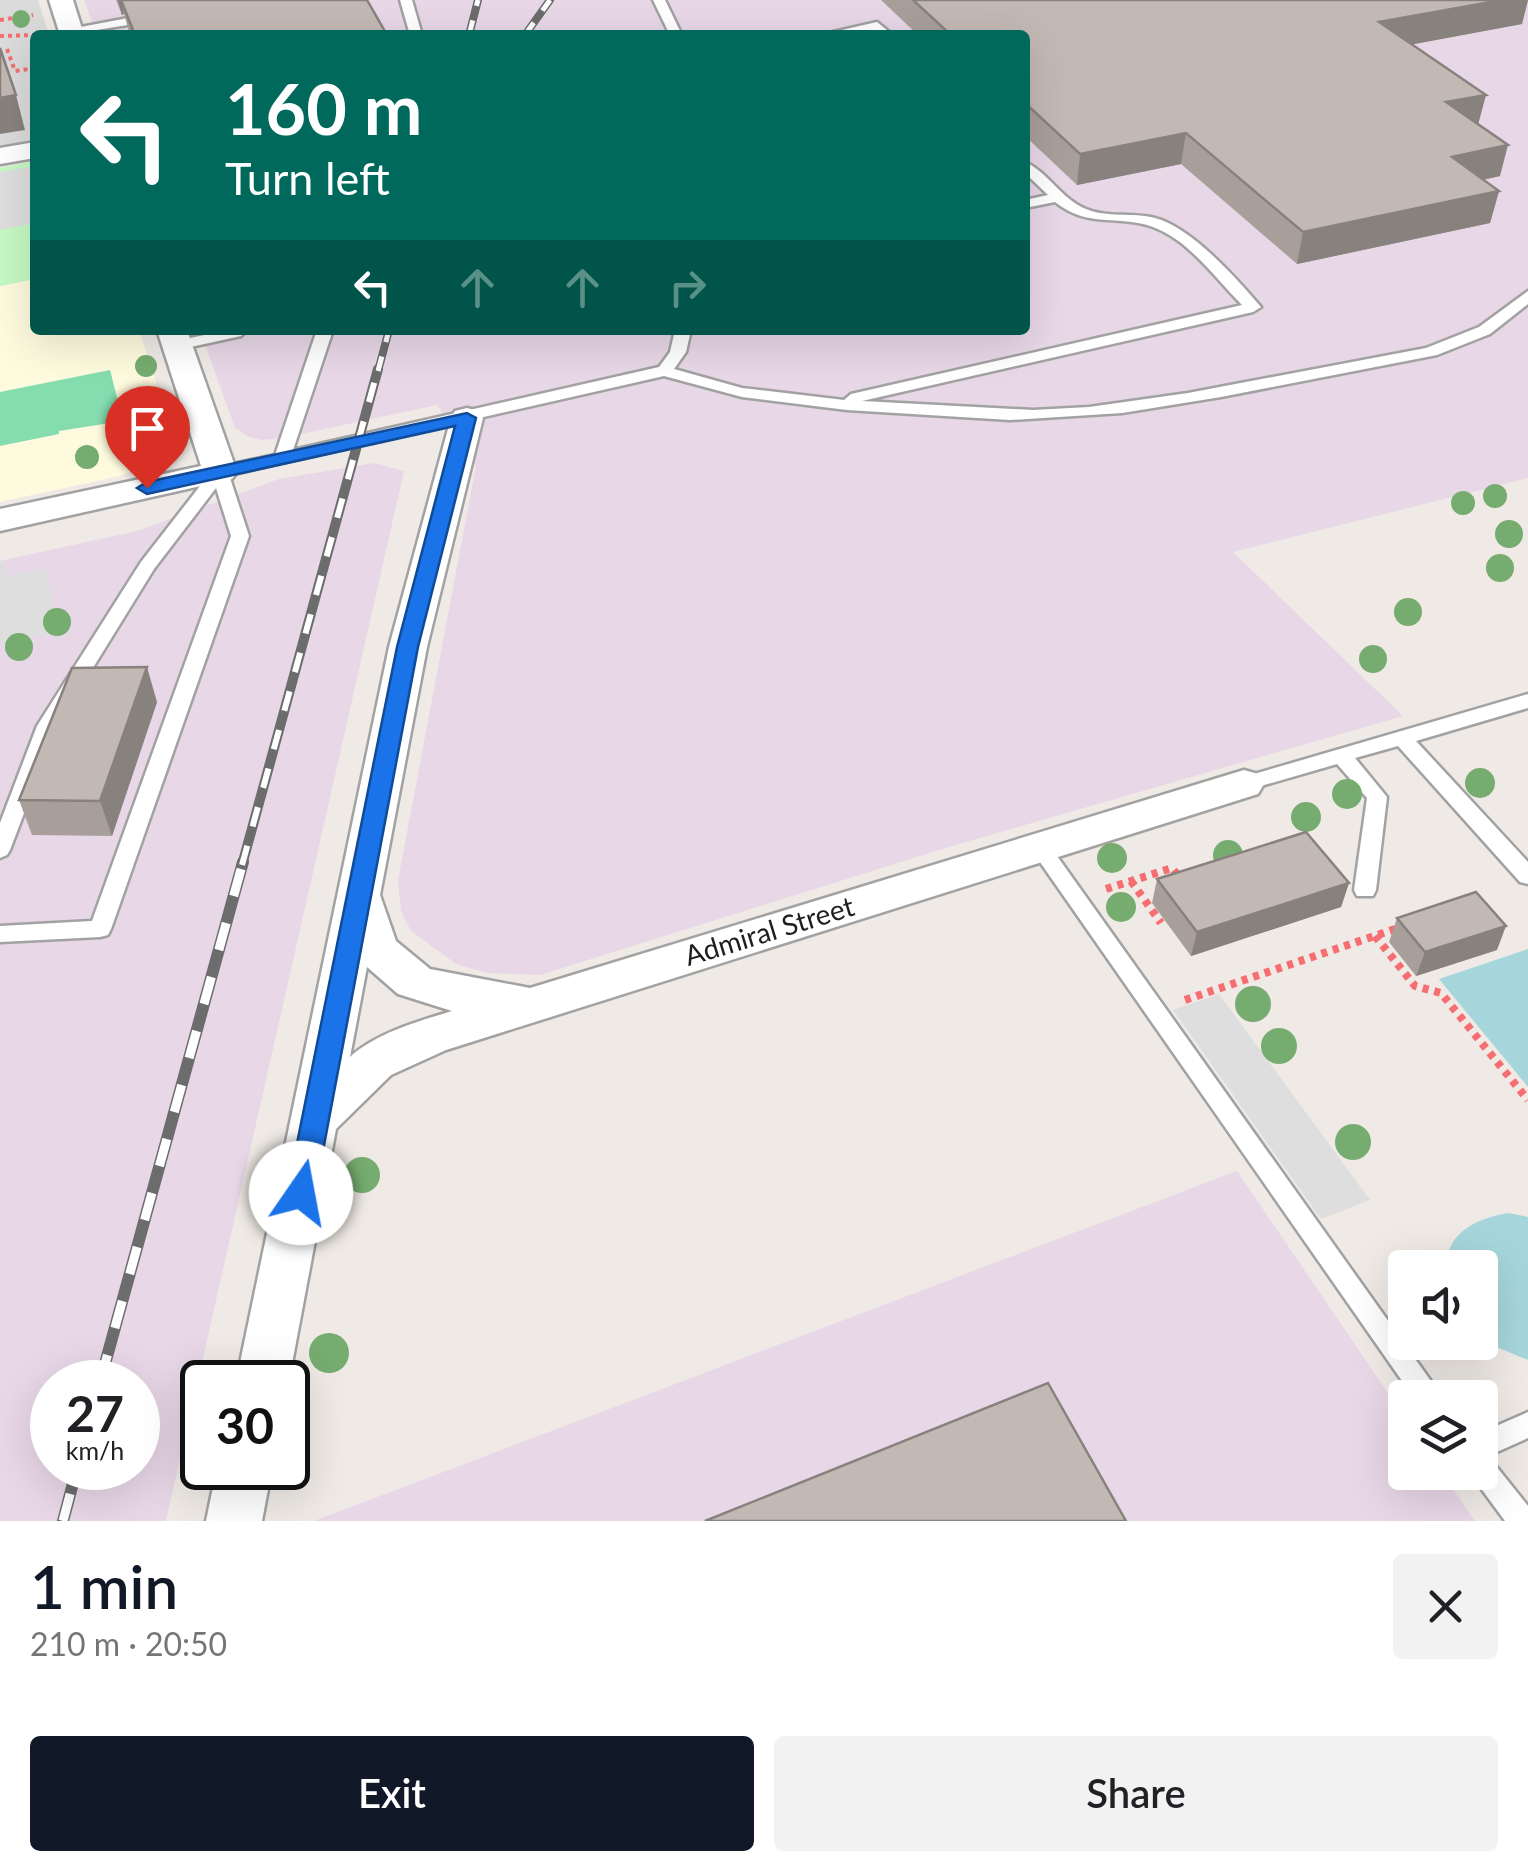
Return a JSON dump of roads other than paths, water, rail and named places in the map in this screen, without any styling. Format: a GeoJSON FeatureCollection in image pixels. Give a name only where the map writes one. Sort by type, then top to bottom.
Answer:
{"type":"FeatureCollection","features":[{"type":"Feature","properties":{"kind":"street"},"geometry":{"type":"LineString","coordinates":[[52,7],[64,30]]}},
{"type":"Feature","properties":{"kind":"street"},"geometry":{"type":"LineString","coordinates":[[0,156],[30,151]]}},
{"type":"Feature","properties":{"kind":"street"},"geometry":{"type":"LineString","coordinates":[[0,520],[220,472],[175,337]]}},
{"type":"Feature","properties":{"kind":"street"},"geometry":{"type":"LineString","coordinates":[[266,1360],[408,647],[467,418]]}},
{"type":"Feature","properties":{"kind":"street","name":"Admiral Street"},"geometry":{"type":"LineString","coordinates":[[316,1117],[376,1062],[430,1036],[1244,784]]}},
{"type":"Feature","properties":{"kind":"street"},"geometry":{"type":"LineString","coordinates":[[360,896],[365,929],[404,980],[434,991],[477,998],[522,1001],[568,991]]}},
{"type":"Feature","properties":{"kind":"street"},"geometry":{"type":"LineString","coordinates":[[234,1521],[240,1490]]}},
{"type":"Feature","properties":{"kind":"lane"},"geometry":{"type":"LineString","coordinates":[[406,0],[415,30]]}},
{"type":"Feature","properties":{"kind":"lane"},"geometry":{"type":"LineString","coordinates":[[660,0],[674,30]]}},
{"type":"Feature","properties":{"kind":"lane"},"geometry":{"type":"LineString","coordinates":[[83,30],[166,16]]}},
{"type":"Feature","properties":{"kind":"lane"},"geometry":{"type":"LineString","coordinates":[[855,30],[878,26],[882,30]]}},
{"type":"Feature","properties":{"kind":"lane"},"geometry":{"type":"LineString","coordinates":[[830,404],[1253,306],[1166,228],[1091,218],[1069,208],[1030,171]]}},
{"type":"Feature","properties":{"kind":"lane"},"geometry":{"type":"LineString","coordinates":[[1030,203],[1058,197]]}},
{"type":"Feature","properties":{"kind":"lane"},"geometry":{"type":"LineString","coordinates":[[0,850],[47,726],[147,566],[220,472],[665,371],[732,392],[830,404],[998,415],[1114,409],[1222,392],[1440,348],[1478,335],[1512,314],[1528,296]]}},
{"type":"Feature","properties":{"kind":"lane"},"geometry":{"type":"LineString","coordinates":[[282,458],[322,335]]}},
{"type":"Feature","properties":{"kind":"lane"},"geometry":{"type":"LineString","coordinates":[[665,371],[678,352],[682,335]]}},
{"type":"Feature","properties":{"kind":"lane"},"geometry":{"type":"LineString","coordinates":[[0,934],[100,929],[240,536],[220,472]]}},
{"type":"Feature","properties":{"kind":"lane"},"geometry":{"type":"LineString","coordinates":[[1244,784],[1528,701]]}},
{"type":"Feature","properties":{"kind":"lane"},"geometry":{"type":"LineString","coordinates":[[1402,738],[1528,876]]}},
{"type":"Feature","properties":{"kind":"lane"},"geometry":{"type":"LineString","coordinates":[[1342,756],[1377,797],[1364,890]]}},
{"type":"Feature","properties":{"kind":"lane"},"geometry":{"type":"LineString","coordinates":[[1040,847],[1417,1380]]}},
{"type":"Feature","properties":{"kind":"lane"},"geometry":{"type":"LineString","coordinates":[[1498,1438],[1528,1425]]}},
{"type":"Feature","properties":{"kind":"lane"},"geometry":{"type":"LineString","coordinates":[[1498,1490],[1522,1521]]}},
{"type":"Feature","properties":{"kind":"water"},"geometry":{"type":"Polygon","coordinates":[[[1528,949],[1528,1087],[1439,979],[1528,949]]]}},
{"type":"Feature","properties":{"kind":"water"},"geometry":{"type":"Polygon","coordinates":[[[1509,1213],[1528,1217],[1528,1360],[1498,1347],[1498,1250],[1450,1250],[1458,1235],[1486,1218],[1509,1213]]]}},
{"type":"Feature","properties":{"kind":"railway"},"geometry":{"type":"LineString","coordinates":[[470,30],[478,0]]}},
{"type":"Feature","properties":{"kind":"railway"},"geometry":{"type":"LineString","coordinates":[[529,30],[550,0]]}},
{"type":"Feature","properties":{"kind":"railway"},"geometry":{"type":"LineString","coordinates":[[378,371],[388,335]]}},
{"type":"Feature","properties":{"kind":"railway"},"geometry":{"type":"LineString","coordinates":[[242,865],[378,369]]}},
{"type":"Feature","properties":{"kind":"railway"},"geometry":{"type":"LineString","coordinates":[[106,1360],[243,862]]}},
{"type":"Feature","properties":{"kind":"railway"},"geometry":{"type":"LineString","coordinates":[[63,1521],[71,1490]]}}]}
